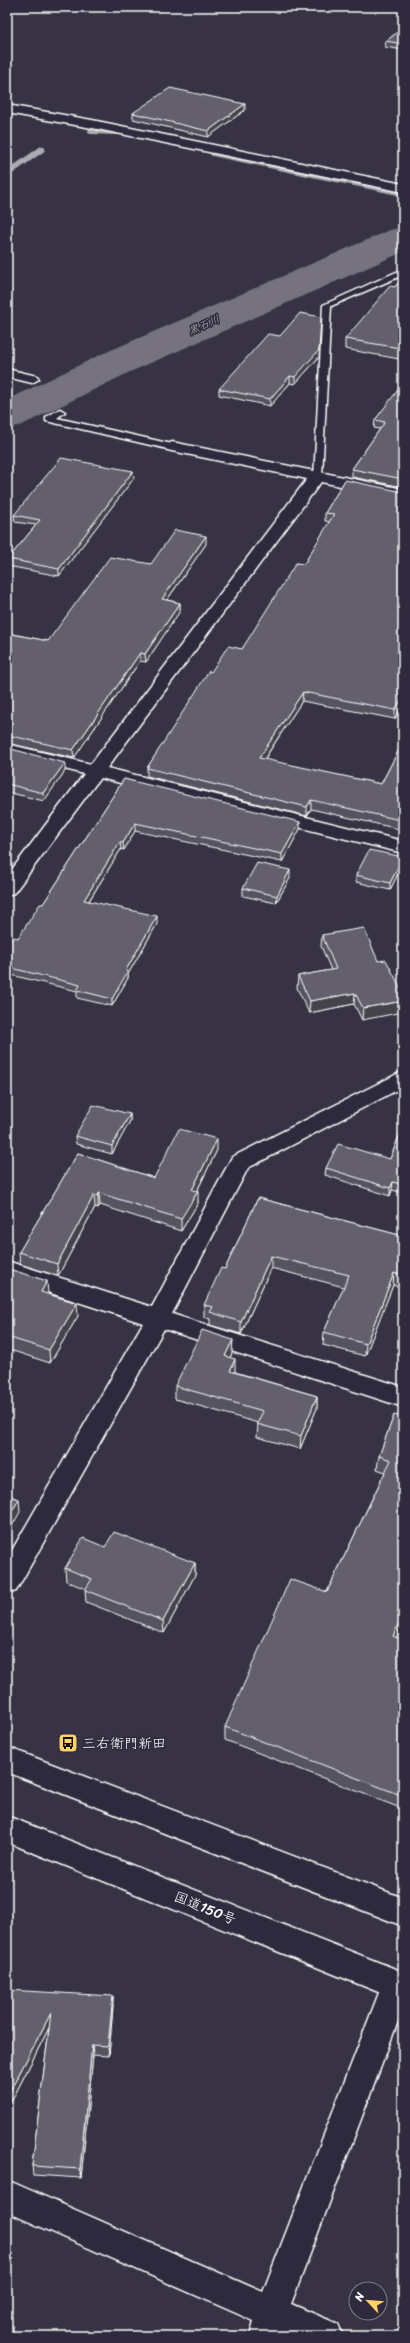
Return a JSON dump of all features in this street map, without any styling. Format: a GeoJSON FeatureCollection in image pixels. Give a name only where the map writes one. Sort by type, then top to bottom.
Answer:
{"type":"FeatureCollection","features":[{"type":"Feature","properties":{"kind":"main road"},"geometry":{"type":"LineString","coordinates":[[7,109],[92,124],[401,185]]}},
{"type":"Feature","properties":{"kind":"main road"},"geometry":{"type":"LineString","coordinates":[[7,373],[32,379]]}},
{"type":"Feature","properties":{"kind":"main road"},"geometry":{"type":"LineString","coordinates":[[172,447],[403,494]]}},
{"type":"Feature","properties":{"kind":"main road"},"geometry":{"type":"LineString","coordinates":[[7,889],[317,476]]}},
{"type":"Feature","properties":{"kind":"main road"},"geometry":{"type":"LineString","coordinates":[[7,749],[403,847]]}},
{"type":"Feature","properties":{"kind":"main road"},"geometry":{"type":"LineString","coordinates":[[7,1584],[158,1318],[240,1163],[403,1078]]}},
{"type":"Feature","properties":{"kind":"main road"},"geometry":{"type":"LineString","coordinates":[[7,1270],[403,1397]]}},
{"type":"Feature","properties":{"kind":"main road"},"geometry":{"type":"LineString","coordinates":[[7,1759],[403,1912]]}},
{"type":"Feature","properties":{"kind":"main road","name":"国道150号"},"geometry":{"type":"LineString","coordinates":[[7,1829],[400,1986]]}},
{"type":"Feature","properties":{"kind":"main road"},"geometry":{"type":"LineString","coordinates":[[270,2324],[400,1986]]}},
{"type":"Feature","properties":{"kind":"main road"},"geometry":{"type":"LineString","coordinates":[[7,2196],[270,2324],[326,2336]]}},
{"type":"Feature","properties":{"kind":"lane"},"geometry":{"type":"LineString","coordinates":[[317,476],[327,305],[403,272]]}},
{"type":"Feature","properties":{"kind":"lane"},"geometry":{"type":"LineString","coordinates":[[60,412],[49,419],[172,447]]}},
{"type":"Feature","properties":{"kind":"building"},"geometry":{"type":"Polygon","coordinates":[[[403,28],[403,44],[386,41],[403,28]]]}},
{"type":"Feature","properties":{"kind":"building"},"geometry":{"type":"Polygon","coordinates":[[[170,88],[245,104],[208,131],[133,113],[170,88]]]}},
{"type":"Feature","properties":{"kind":"building"},"geometry":{"type":"Polygon","coordinates":[[[403,277],[403,344],[400,348],[345,339],[390,286],[395,287],[403,277]]]}},
{"type":"Feature","properties":{"kind":"building"},"geometry":{"type":"Polygon","coordinates":[[[300,313],[321,317],[319,350],[295,377],[290,376],[270,399],[219,389],[268,334],[280,336],[300,313]]]}},
{"type":"Feature","properties":{"kind":"building"},"geometry":{"type":"Polygon","coordinates":[[[401,386],[403,386],[403,479],[352,469],[385,422],[375,420],[401,386]]]}},
{"type":"Feature","properties":{"kind":"building"},"geometry":{"type":"Polygon","coordinates":[[[61,458],[133,471],[59,569],[8,559],[40,520],[14,515],[61,458]]]}},
{"type":"Feature","properties":{"kind":"building"},"geometry":{"type":"Polygon","coordinates":[[[345,480],[403,492],[403,697],[395,710],[303,692],[259,758],[381,784],[403,742],[403,813],[400,820],[311,800],[307,807],[147,768],[209,671],[211,672],[228,646],[242,649],[296,563],[304,564],[334,514],[325,513],[345,480]]]}},
{"type":"Feature","properties":{"kind":"building"},"geometry":{"type":"Polygon","coordinates":[[[175,530],[206,536],[162,599],[180,603],[145,654],[140,653],[73,750],[7,735],[7,633],[48,641],[110,557],[151,564],[175,530]]]}},
{"type":"Feature","properties":{"kind":"building"},"geometry":{"type":"Polygon","coordinates":[[[7,748],[65,763],[43,793],[7,784],[7,748]]]}},
{"type":"Feature","properties":{"kind":"building"},"geometry":{"type":"Polygon","coordinates":[[[124,779],[300,822],[282,854],[135,823],[123,843],[120,842],[84,900],[157,916],[126,970],[128,971],[112,999],[77,990],[80,985],[7,967],[7,946],[13,937],[18,938],[40,904],[43,904],[124,779]]]}},
{"type":"Feature","properties":{"kind":"building"},"geometry":{"type":"Polygon","coordinates":[[[369,850],[403,857],[390,883],[356,875],[369,850]]]}},
{"type":"Feature","properties":{"kind":"building"},"geometry":{"type":"Polygon","coordinates":[[[257,863],[290,870],[277,896],[243,888],[257,863]]]}},
{"type":"Feature","properties":{"kind":"building"},"geometry":{"type":"Polygon","coordinates":[[[364,928],[378,961],[386,960],[403,993],[403,1001],[363,1008],[355,993],[310,1001],[298,976],[336,969],[322,935],[364,928]]]}},
{"type":"Feature","properties":{"kind":"building"},"geometry":{"type":"Polygon","coordinates":[[[93,1105],[130,1114],[112,1146],[75,1136],[93,1105]]]}},
{"type":"Feature","properties":{"kind":"building"},"geometry":{"type":"Polygon","coordinates":[[[403,1126],[403,1185],[393,1182],[390,1188],[326,1168],[338,1144],[390,1159],[403,1126]]]}},
{"type":"Feature","properties":{"kind":"building"},"geometry":{"type":"Polygon","coordinates":[[[179,1129],[217,1139],[192,1190],[198,1191],[181,1219],[99,1193],[98,1196],[94,1195],[57,1264],[19,1252],[78,1153],[154,1178],[179,1129]]]}},
{"type":"Feature","properties":{"kind":"building"},"geometry":{"type":"Polygon","coordinates":[[[258,1198],[403,1236],[403,1275],[394,1273],[366,1344],[324,1332],[349,1275],[271,1256],[241,1322],[210,1312],[213,1307],[204,1305],[221,1268],[225,1269],[258,1198]]]}},
{"type":"Feature","properties":{"kind":"building"},"geometry":{"type":"Polygon","coordinates":[[[9,1269],[47,1281],[41,1292],[77,1303],[49,1350],[7,1337],[7,1272],[9,1269]]]}},
{"type":"Feature","properties":{"kind":"building"},"geometry":{"type":"Polygon","coordinates":[[[202,1330],[233,1340],[225,1356],[235,1359],[230,1371],[317,1396],[301,1436],[257,1424],[263,1411],[175,1386],[202,1330]]]}},
{"type":"Feature","properties":{"kind":"building"},"geometry":{"type":"Polygon","coordinates":[[[394,1415],[403,1417],[403,1613],[393,1636],[403,1640],[403,1796],[225,1727],[290,1579],[327,1592],[391,1460],[379,1456],[394,1415]]]}},
{"type":"Feature","properties":{"kind":"building"},"geometry":{"type":"Polygon","coordinates":[[[7,1495],[19,1499],[7,1520],[7,1495]]]}},
{"type":"Feature","properties":{"kind":"building"},"geometry":{"type":"Polygon","coordinates":[[[114,1532],[195,1563],[163,1621],[85,1590],[92,1579],[65,1568],[83,1538],[105,1547],[114,1532]]]}},
{"type":"Feature","properties":{"kind":"building"},"geometry":{"type":"Polygon","coordinates":[[[7,1990],[113,1996],[108,2046],[92,2045],[80,2169],[32,2166],[51,2013],[7,2097],[7,1990]]]}},
{"type":"Feature","properties":{"kind":"waterway"},"geometry":{"type":"LineString","coordinates":[[91,131],[116,132]]}},
{"type":"Feature","properties":{"kind":"waterway"},"geometry":{"type":"LineString","coordinates":[[7,174],[42,149]]}},
{"type":"Feature","properties":{"kind":"waterway"},"geometry":{"type":"LineString","coordinates":[[213,153],[403,193]]}},
{"type":"Feature","properties":{"kind":"waterway","name":"黒石川"},"geometry":{"type":"LineString","coordinates":[[7,416],[116,363],[403,238]]}},
{"type":"Feature","properties":{"kind":"place","name":"三右衛門新田"},"geometry":{"type":"Point","coordinates":[68,1743]}}]}
